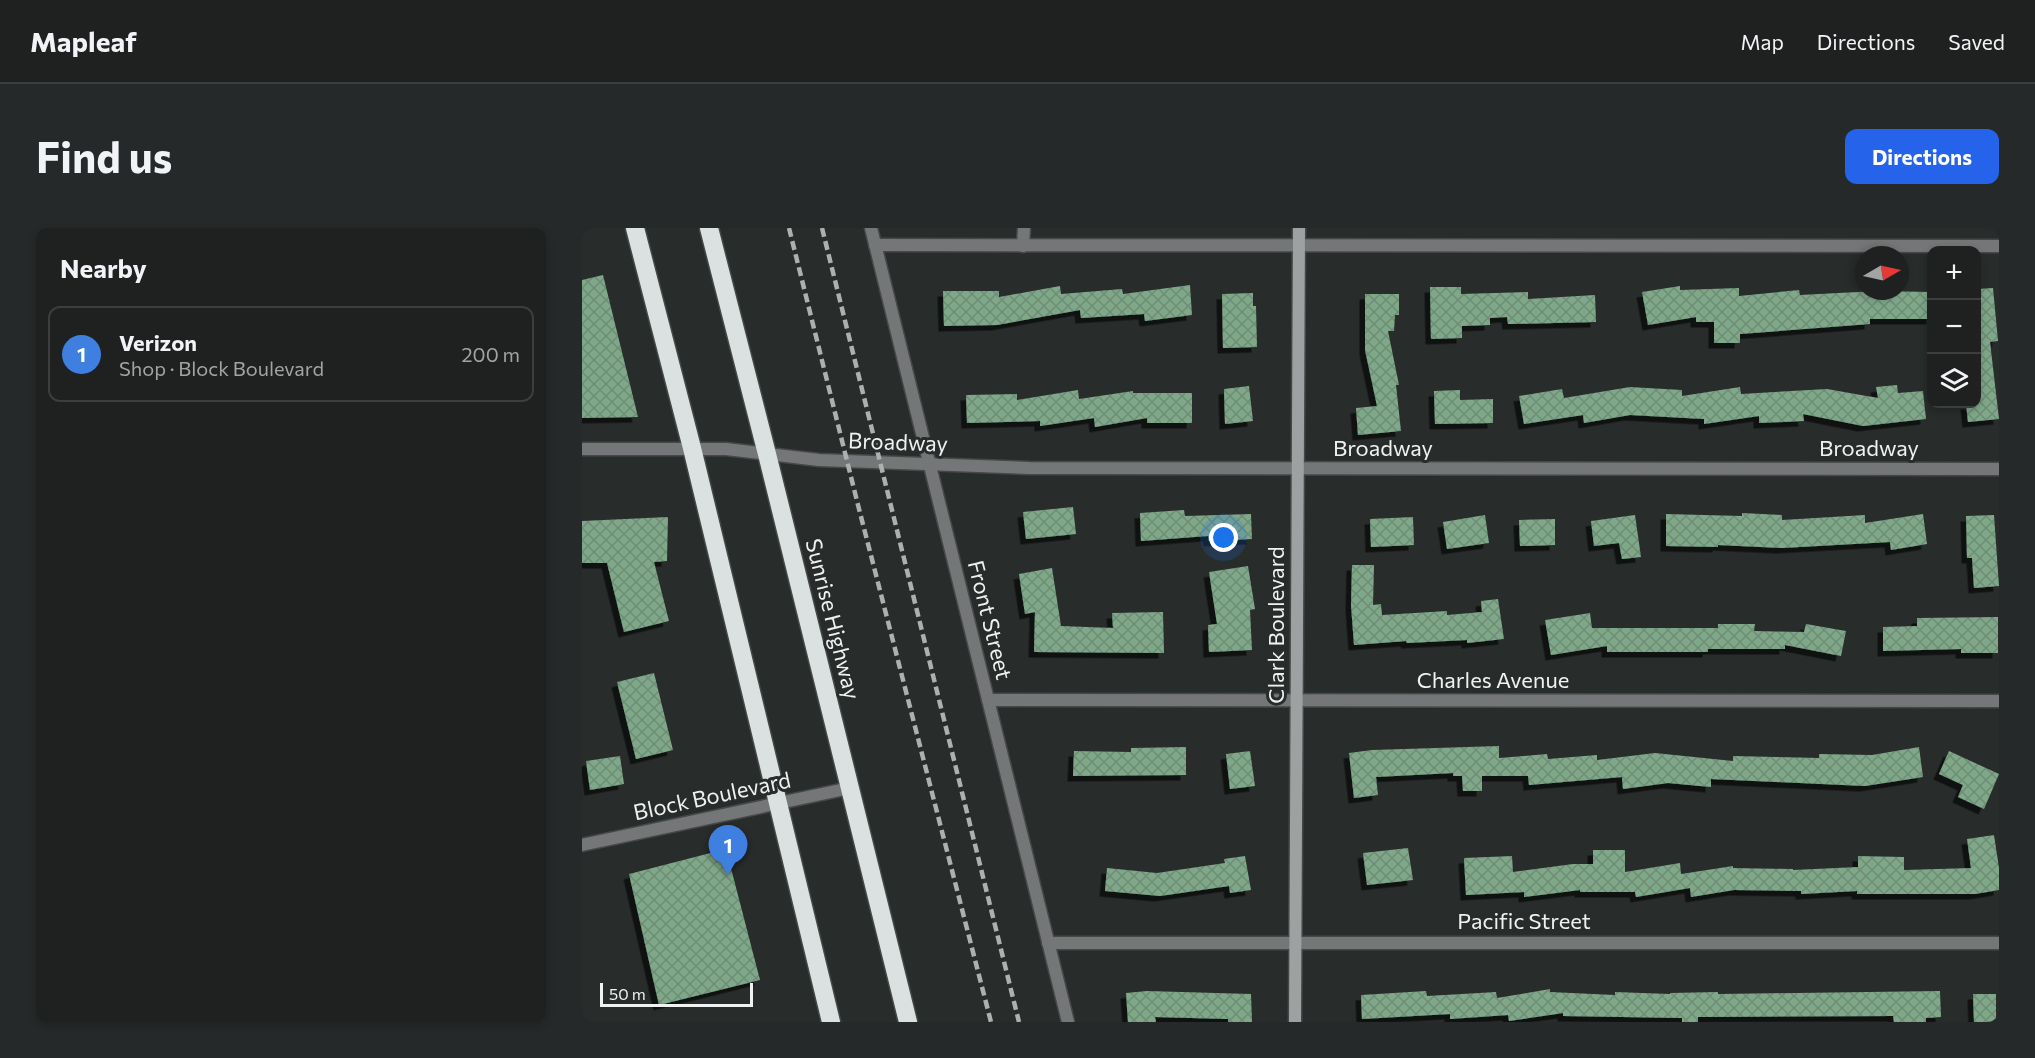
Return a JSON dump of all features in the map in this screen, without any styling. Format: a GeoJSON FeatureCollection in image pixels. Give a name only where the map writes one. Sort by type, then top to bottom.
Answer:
{"type":"FeatureCollection","features":[{"type":"Feature","properties":{"kind":"highway"},"geometry":{"type":"LineString","coordinates":[[635,228],[692,448],[831,1022]]}},
{"type":"Feature","properties":{"kind":"highway","name":"Sunrise Highway"},"geometry":{"type":"LineString","coordinates":[[709,228],[908,1022]]}},
{"type":"Feature","properties":{"kind":"street","name":"Front Street"},"geometry":{"type":"LineString","coordinates":[[871,228],[1068,1022]]}},
{"type":"Feature","properties":{"kind":"street"},"geometry":{"type":"LineString","coordinates":[[1023,246],[1024,228]]}},
{"type":"Feature","properties":{"kind":"street","name":"Clark Boulevard"},"geometry":{"type":"LineString","coordinates":[[1295,1022],[1299,228]]}},
{"type":"Feature","properties":{"kind":"street"},"geometry":{"type":"LineString","coordinates":[[875,245],[1999,246]]}},
{"type":"Feature","properties":{"kind":"street","name":"Broadway"},"geometry":{"type":"LineString","coordinates":[[582,449],[726,449],[819,460],[1041,468],[1999,469]]}},
{"type":"Feature","properties":{"kind":"street","name":"Charles Avenue"},"geometry":{"type":"LineString","coordinates":[[988,700],[1999,701]]}},
{"type":"Feature","properties":{"kind":"street","name":"Block Boulevard"},"geometry":{"type":"LineString","coordinates":[[582,845],[850,788]]}},
{"type":"Feature","properties":{"kind":"street","name":"Pacific Street"},"geometry":{"type":"LineString","coordinates":[[1048,943],[1999,943]]}},
{"type":"Feature","properties":{"kind":"building"},"geometry":{"type":"Polygon","coordinates":[[[603,275],[638,417],[582,418],[582,280],[603,275]]]}},
{"type":"Feature","properties":{"kind":"building"},"geometry":{"type":"Polygon","coordinates":[[[1190,285],[1192,315],[1145,321],[1144,314],[1081,318],[1080,310],[997,325],[944,326],[943,291],[999,291],[999,297],[1060,286],[1061,294],[1122,289],[1123,294],[1190,285]]]}},
{"type":"Feature","properties":{"kind":"building"},"geometry":{"type":"Polygon","coordinates":[[[1680,286],[1680,290],[1739,288],[1739,296],[1799,290],[1800,295],[1855,292],[1855,300],[1909,300],[1909,292],[1927,292],[1927,319],[1870,319],[1870,324],[1740,334],[1740,343],[1714,343],[1714,322],[1696,322],[1696,317],[1648,325],[1642,292],[1680,286]]]}},
{"type":"Feature","properties":{"kind":"building"},"geometry":{"type":"Polygon","coordinates":[[[1430,287],[1461,287],[1461,294],[1528,292],[1528,299],[1595,295],[1596,322],[1508,324],[1507,317],[1490,318],[1490,325],[1462,326],[1462,338],[1431,339],[1430,287]]]}},
{"type":"Feature","properties":{"kind":"building"},"geometry":{"type":"Polygon","coordinates":[[[1993,288],[1998,341],[1990,342],[1999,419],[1968,422],[1966,408],[1981,408],[1981,289],[1993,288]]]}},
{"type":"Feature","properties":{"kind":"building"},"geometry":{"type":"Polygon","coordinates":[[[1253,293],[1253,306],[1256,306],[1257,347],[1223,348],[1222,294],[1253,293]]]}},
{"type":"Feature","properties":{"kind":"building"},"geometry":{"type":"Polygon","coordinates":[[[1365,294],[1399,294],[1399,315],[1395,315],[1394,331],[1388,331],[1399,385],[1396,385],[1401,431],[1358,435],[1356,408],[1377,406],[1365,350],[1365,294]]]}},
{"type":"Feature","properties":{"kind":"building"},"geometry":{"type":"Polygon","coordinates":[[[1897,385],[1898,393],[1923,391],[1926,419],[1863,426],[1803,414],[1804,421],[1759,423],[1759,416],[1704,424],[1704,419],[1630,415],[1584,423],[1583,415],[1524,424],[1519,396],[1562,389],[1564,398],[1630,387],[1682,390],[1682,396],[1740,387],[1741,394],[1827,389],[1878,398],[1876,387],[1897,385]]]}},
{"type":"Feature","properties":{"kind":"building"},"geometry":{"type":"Polygon","coordinates":[[[1249,386],[1253,421],[1225,424],[1224,389],[1249,386]]]}},
{"type":"Feature","properties":{"kind":"building"},"geometry":{"type":"Polygon","coordinates":[[[1078,390],[1079,399],[1133,391],[1133,393],[1192,393],[1192,423],[1147,423],[1147,418],[1095,427],[1094,418],[1040,426],[1040,421],[967,423],[966,395],[1017,394],[1017,400],[1078,390]]]}},
{"type":"Feature","properties":{"kind":"building"},"geometry":{"type":"Polygon","coordinates":[[[1460,390],[1460,400],[1493,399],[1493,423],[1435,424],[1434,391],[1460,390]]]}},
{"type":"Feature","properties":{"kind":"building"},"geometry":{"type":"Polygon","coordinates":[[[1073,507],[1076,534],[1026,539],[1023,512],[1073,507]]]}},
{"type":"Feature","properties":{"kind":"building"},"geometry":{"type":"Polygon","coordinates":[[[1184,510],[1185,516],[1251,514],[1252,539],[1209,541],[1208,536],[1141,541],[1140,513],[1184,510]]]}},
{"type":"Feature","properties":{"kind":"building"},"geometry":{"type":"Polygon","coordinates":[[[1742,513],[1782,515],[1782,520],[1865,515],[1865,523],[1923,514],[1927,544],[1891,550],[1890,542],[1782,548],[1718,545],[1718,547],[1666,546],[1666,514],[1742,516],[1742,513]]]}},
{"type":"Feature","properties":{"kind":"building"},"geometry":{"type":"Polygon","coordinates":[[[1485,515],[1489,543],[1447,549],[1443,522],[1485,515]]]}},
{"type":"Feature","properties":{"kind":"building"},"geometry":{"type":"Polygon","coordinates":[[[1635,515],[1641,557],[1622,559],[1619,543],[1594,546],[1591,521],[1635,515]]]}},
{"type":"Feature","properties":{"kind":"building"},"geometry":{"type":"Polygon","coordinates":[[[1994,515],[1999,586],[1974,588],[1972,558],[1967,558],[1966,516],[1994,515]]]}},
{"type":"Feature","properties":{"kind":"building"},"geometry":{"type":"Polygon","coordinates":[[[668,517],[667,561],[654,562],[669,621],[624,632],[607,563],[582,563],[582,521],[668,517]]]}},
{"type":"Feature","properties":{"kind":"building"},"geometry":{"type":"Polygon","coordinates":[[[1413,517],[1414,545],[1371,547],[1370,519],[1413,517]]]}},
{"type":"Feature","properties":{"kind":"building"},"geometry":{"type":"Polygon","coordinates":[[[1555,519],[1555,545],[1520,546],[1519,520],[1555,519]]]}},
{"type":"Feature","properties":{"kind":"building"},"geometry":{"type":"Polygon","coordinates":[[[1352,565],[1374,565],[1373,605],[1381,604],[1382,615],[1447,611],[1447,615],[1482,612],[1481,601],[1498,599],[1504,639],[1467,643],[1467,640],[1407,643],[1406,641],[1354,645],[1351,605],[1352,565]]]}},
{"type":"Feature","properties":{"kind":"building"},"geometry":{"type":"Polygon","coordinates":[[[1248,566],[1255,609],[1250,610],[1252,650],[1209,652],[1208,625],[1217,624],[1209,572],[1248,566]]]}},
{"type":"Feature","properties":{"kind":"building"},"geometry":{"type":"Polygon","coordinates":[[[1052,568],[1061,626],[1113,628],[1112,613],[1163,612],[1164,653],[1034,652],[1035,612],[1025,614],[1019,574],[1052,568]]]}},
{"type":"Feature","properties":{"kind":"building"},"geometry":{"type":"Polygon","coordinates":[[[1590,613],[1592,628],[1718,628],[1718,624],[1755,624],[1754,631],[1804,632],[1806,624],[1846,631],[1841,656],[1785,645],[1785,649],[1708,649],[1708,652],[1607,652],[1607,646],[1551,655],[1545,620],[1590,613]]]}},
{"type":"Feature","properties":{"kind":"building"},"geometry":{"type":"Polygon","coordinates":[[[1998,617],[1998,653],[1961,653],[1961,649],[1883,651],[1883,627],[1917,626],[1917,618],[1998,617]]]}},
{"type":"Feature","properties":{"kind":"building"},"geometry":{"type":"Polygon","coordinates":[[[654,673],[673,750],[636,759],[617,682],[654,673]]]}},
{"type":"Feature","properties":{"kind":"building"},"geometry":{"type":"Polygon","coordinates":[[[1499,746],[1499,758],[1547,754],[1548,759],[1597,755],[1597,760],[1655,753],[1733,761],[1733,756],[1819,758],[1819,754],[1872,755],[1919,747],[1923,777],[1865,786],[1711,779],[1711,787],[1668,783],[1623,789],[1622,777],[1529,785],[1528,776],[1482,776],[1482,791],[1463,791],[1462,776],[1453,776],[1453,773],[1376,777],[1378,795],[1354,798],[1349,753],[1372,750],[1499,746]]]}},
{"type":"Feature","properties":{"kind":"building"},"geometry":{"type":"Polygon","coordinates":[[[1186,747],[1186,775],[1073,776],[1074,751],[1131,752],[1131,748],[1186,747]]]}},
{"type":"Feature","properties":{"kind":"building"},"geometry":{"type":"Polygon","coordinates":[[[1250,751],[1255,786],[1230,789],[1226,754],[1250,751]]]}},
{"type":"Feature","properties":{"kind":"building"},"geometry":{"type":"Polygon","coordinates":[[[1949,751],[1999,774],[1984,809],[1958,797],[1963,785],[1939,774],[1949,751]]]}},
{"type":"Feature","properties":{"kind":"building"},"geometry":{"type":"Polygon","coordinates":[[[620,756],[624,784],[590,790],[586,761],[620,756]]]}},
{"type":"Feature","properties":{"kind":"building"},"geometry":{"type":"Polygon","coordinates":[[[1994,835],[1999,868],[1999,890],[1975,894],[1857,894],[1857,891],[1801,894],[1801,891],[1734,890],[1691,897],[1690,888],[1636,897],[1635,892],[1580,892],[1580,890],[1524,897],[1524,892],[1466,895],[1464,858],[1512,856],[1513,872],[1573,864],[1593,864],[1593,850],[1625,850],[1625,872],[1680,863],[1681,874],[1733,866],[1733,868],[1793,870],[1858,867],[1858,856],[1904,857],[1904,870],[1971,868],[1967,839],[1994,835]]]}},
{"type":"Feature","properties":{"kind":"building"},"geometry":{"type":"Polygon","coordinates":[[[1408,848],[1413,880],[1367,885],[1363,853],[1408,848]]]}},
{"type":"Feature","properties":{"kind":"building"},"geometry":{"type":"Polygon","coordinates":[[[726,849],[760,980],[659,1005],[629,874],[726,849]]]}},
{"type":"Feature","properties":{"kind":"building"},"geometry":{"type":"Polygon","coordinates":[[[1245,856],[1251,890],[1230,893],[1229,886],[1160,896],[1105,891],[1107,868],[1157,873],[1225,863],[1224,859],[1245,856]]]}},
{"type":"Feature","properties":{"kind":"building"},"geometry":{"type":"Polygon","coordinates":[[[1550,989],[1550,992],[1615,995],[1615,992],[1670,994],[1718,992],[1718,994],[1940,991],[1941,1017],[1926,1018],[1926,1022],[1894,1022],[1893,1016],[1698,1017],[1698,1022],[1682,1022],[1682,1018],[1563,1016],[1563,1013],[1509,1021],[1508,1015],[1450,1019],[1450,1014],[1362,1019],[1361,995],[1426,991],[1427,996],[1496,992],[1497,998],[1550,989]]]}},
{"type":"Feature","properties":{"kind":"building"},"geometry":{"type":"Polygon","coordinates":[[[1147,991],[1251,994],[1252,1022],[1155,1017],[1156,1022],[1128,1022],[1126,993],[1147,991]]]}},
{"type":"Feature","properties":{"kind":"building"},"geometry":{"type":"Polygon","coordinates":[[[1973,994],[1996,994],[1996,1022],[1974,1022],[1973,994]]]}},
{"type":"Feature","properties":{"kind":"railway"},"geometry":{"type":"LineString","coordinates":[[789,228],[991,1022]]}},
{"type":"Feature","properties":{"kind":"railway"},"geometry":{"type":"LineString","coordinates":[[822,228],[1019,1022]]}},
{"type":"Feature","properties":{"kind":"place","name":"Verizon"},"geometry":{"type":"Point","coordinates":[728,875]}}]}
